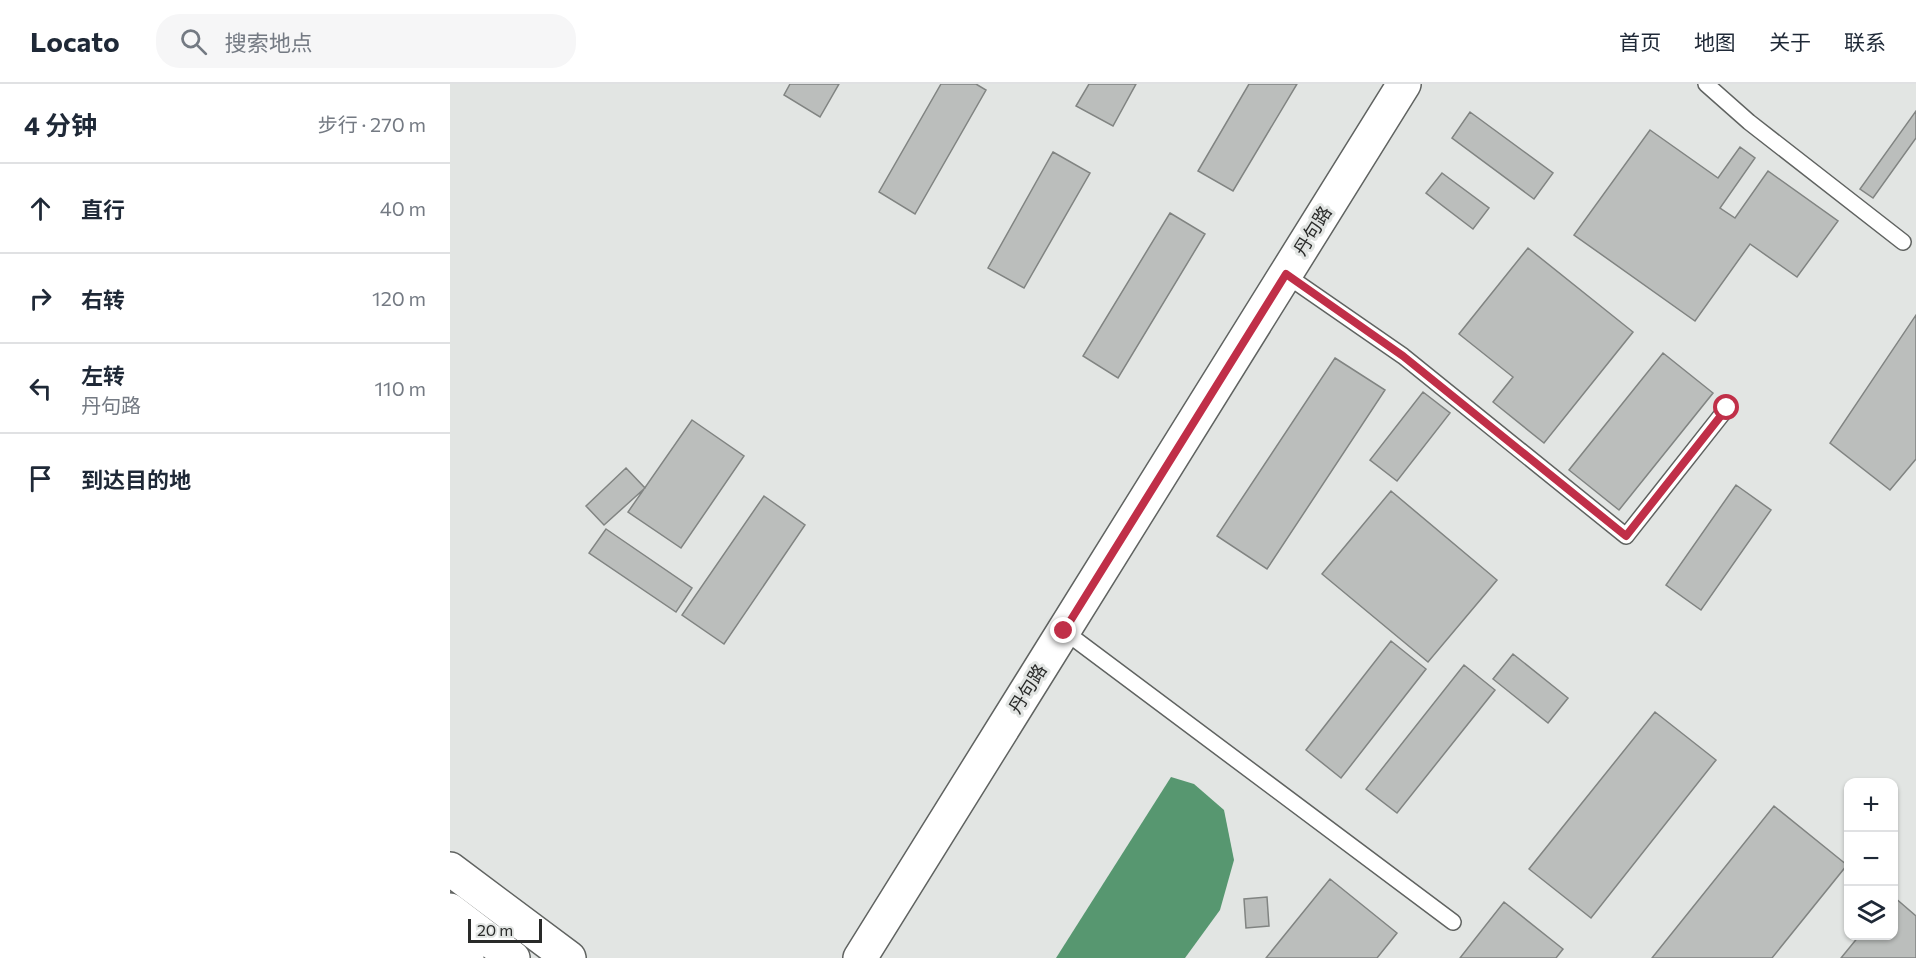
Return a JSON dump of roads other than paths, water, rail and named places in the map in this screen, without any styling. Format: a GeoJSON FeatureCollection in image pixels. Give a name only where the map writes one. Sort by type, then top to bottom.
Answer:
{"type":"FeatureCollection","features":[{"type":"Feature","properties":{"kind":"street","name":"丹句路"},"geometry":{"type":"LineString","coordinates":[[860,958],[1404,84]]}},
{"type":"Feature","properties":{"kind":"street"},"geometry":{"type":"LineString","coordinates":[[450,869],[569,958]]}},
{"type":"Feature","properties":{"kind":"street"},"geometry":{"type":"LineString","coordinates":[[450,909],[513,958]]}},
{"type":"Feature","properties":{"kind":"street"},"geometry":{"type":"LineString","coordinates":[[450,945],[467,958]]}},
{"type":"Feature","properties":{"kind":"lane"},"geometry":{"type":"LineString","coordinates":[[1706,84],[1749,122],[1903,242]]}},
{"type":"Feature","properties":{"kind":"lane"},"geometry":{"type":"LineString","coordinates":[[1286,274],[1403,356],[1626,536],[1727,408]]}},
{"type":"Feature","properties":{"kind":"lane"},"geometry":{"type":"LineString","coordinates":[[1064,631],[1453,922]]}}]}
